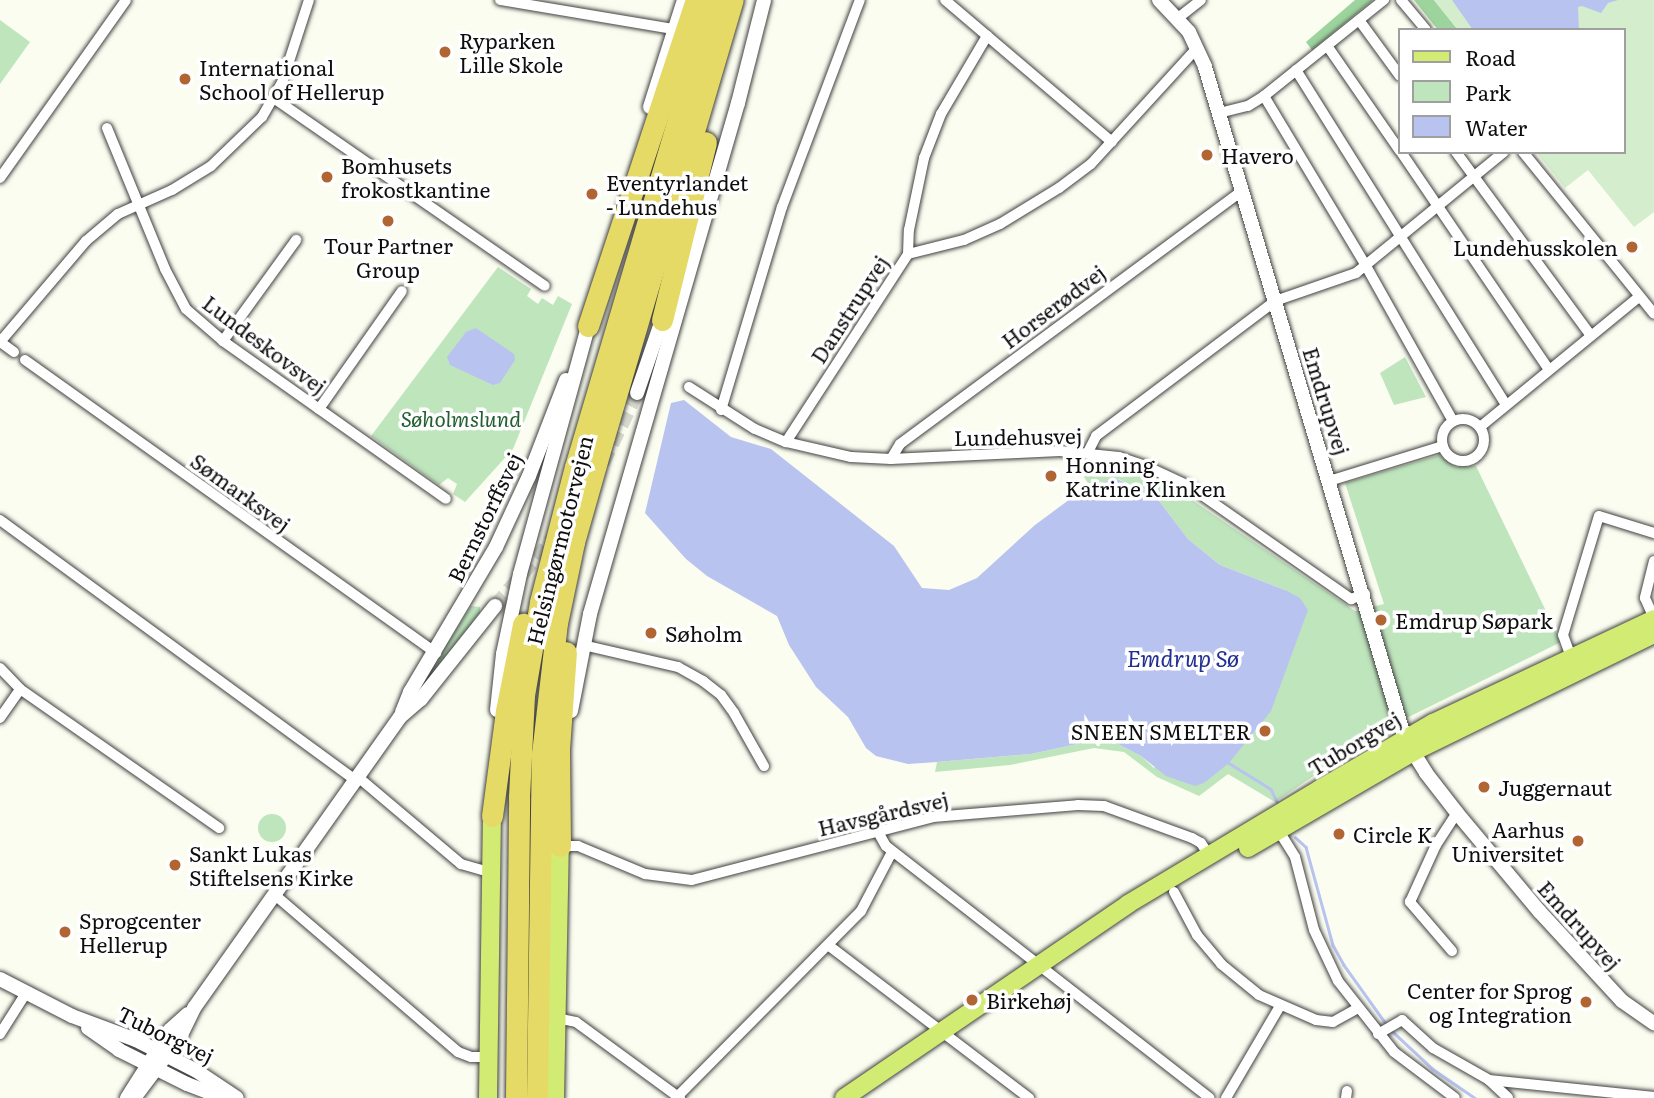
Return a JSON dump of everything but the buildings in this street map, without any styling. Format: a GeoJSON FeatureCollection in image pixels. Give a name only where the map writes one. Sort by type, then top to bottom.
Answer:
{"type":"FeatureCollection","features":[{"type":"Feature","properties":{"kind":"highway"},"geometry":{"type":"LineString","coordinates":[[588,326],[696,0]]}},
{"type":"Feature","properties":{"kind":"highway","name":"Helsingørmotorvejen"},"geometry":{"type":"LineString","coordinates":[[516,1098],[519,797],[524,695],[540,602],[595,399],[713,0]]}},
{"type":"Feature","properties":{"kind":"highway"},"geometry":{"type":"LineString","coordinates":[[662,320],[723,74],[734,0]]}},
{"type":"Feature","properties":{"kind":"highway","name":"Helsingørmotorvejen"},"geometry":{"type":"LineString","coordinates":[[537,1098],[545,710],[565,580],[604,437],[734,0]]}},
{"type":"Feature","properties":{"kind":"highway"},"geometry":{"type":"LineString","coordinates":[[492,816],[508,700],[534,573],[595,399]]}},
{"type":"Feature","properties":{"kind":"highway"},"geometry":{"type":"LineString","coordinates":[[561,846],[559,749],[564,668],[569,623],[604,437]]}},
{"type":"Feature","properties":{"kind":"main road","name":"Tuborgvej"},"geometry":{"type":"LineString","coordinates":[[1090,933],[1134,914],[1174,892],[1276,825],[1409,746],[1571,657],[1654,618]]}},
{"type":"Feature","properties":{"kind":"main road","name":"Tuborgvej"},"geometry":{"type":"LineString","coordinates":[[1409,746],[1654,634]]}},
{"type":"Feature","properties":{"kind":"main road"},"geometry":{"type":"LineString","coordinates":[[488,1098],[489,872],[492,816]]}},
{"type":"Feature","properties":{"kind":"main road","name":"Tuborgvej"},"geometry":{"type":"LineString","coordinates":[[852,1096],[940,1031],[1037,965],[1090,933],[1128,904],[1210,857],[1276,825]]}},
{"type":"Feature","properties":{"kind":"main road"},"geometry":{"type":"LineString","coordinates":[[555,1098],[561,846]]}},
{"type":"Feature","properties":{"kind":"street"},"geometry":{"type":"LineString","coordinates":[[112,0],[125,1]]}},
{"type":"Feature","properties":{"kind":"street"},"geometry":{"type":"LineString","coordinates":[[14,352],[0,341],[86,241],[118,214],[172,190],[224,156],[248,133],[275,99],[309,0]]}},
{"type":"Feature","properties":{"kind":"street"},"geometry":{"type":"LineString","coordinates":[[500,0],[673,29]]}},
{"type":"Feature","properties":{"kind":"street"},"geometry":{"type":"LineString","coordinates":[[492,816],[493,746],[508,625],[588,326],[673,29],[684,0]]}},
{"type":"Feature","properties":{"kind":"street"},"geometry":{"type":"LineString","coordinates":[[637,393],[662,320],[667,317],[762,0]]}},
{"type":"Feature","properties":{"kind":"street"},"geometry":{"type":"LineString","coordinates":[[561,846],[566,749],[583,645],[738,103],[762,0]]}},
{"type":"Feature","properties":{"kind":"street"},"geometry":{"type":"LineString","coordinates":[[721,410],[782,207],[860,0]]}},
{"type":"Feature","properties":{"kind":"street"},"geometry":{"type":"LineString","coordinates":[[945,0],[1112,142]]}},
{"type":"Feature","properties":{"kind":"street","name":"Emdrupvej"},"geometry":{"type":"LineString","coordinates":[[1159,0],[1178,18],[1197,48],[1219,113],[1409,746],[1457,813],[1592,972],[1622,1001],[1654,1023]]}},
{"type":"Feature","properties":{"kind":"street"},"geometry":{"type":"LineString","coordinates":[[1178,18],[1201,0]]}},
{"type":"Feature","properties":{"kind":"street"},"geometry":{"type":"LineString","coordinates":[[1219,113],[1248,106],[1264,96],[1384,0]]}},
{"type":"Feature","properties":{"kind":"street"},"geometry":{"type":"LineString","coordinates":[[1401,0],[1424,28]]}},
{"type":"Feature","properties":{"kind":"street"},"geometry":{"type":"LineString","coordinates":[[0,178],[125,1]]}},
{"type":"Feature","properties":{"kind":"street"},"geometry":{"type":"LineString","coordinates":[[1359,20],[1398,73]]}},
{"type":"Feature","properties":{"kind":"street","name":"Danstrupvej"},"geometry":{"type":"LineString","coordinates":[[786,442],[908,254],[909,230],[924,158],[941,114],[987,36]]}},
{"type":"Feature","properties":{"kind":"street"},"geometry":{"type":"LineString","coordinates":[[1328,47],[1398,148]]}},
{"type":"Feature","properties":{"kind":"street"},"geometry":{"type":"LineString","coordinates":[[908,254],[964,240],[1000,224],[1091,164],[1179,64],[1197,48]]}},
{"type":"Feature","properties":{"kind":"street"},"geometry":{"type":"LineString","coordinates":[[1296,70],[1506,405]]}},
{"type":"Feature","properties":{"kind":"street"},"geometry":{"type":"LineString","coordinates":[[1264,96],[1366,266],[1452,421]]}},
{"type":"Feature","properties":{"kind":"street"},"geometry":{"type":"LineString","coordinates":[[275,99],[545,286]]}},
{"type":"Feature","properties":{"kind":"street","name":"Lundeskovsvej"},"geometry":{"type":"LineString","coordinates":[[107,128],[165,269],[186,309],[223,341],[446,499]]}},
{"type":"Feature","properties":{"kind":"street"},"geometry":{"type":"LineString","coordinates":[[1402,154],[1549,370]]}},
{"type":"Feature","properties":{"kind":"street"},"geometry":{"type":"LineString","coordinates":[[1457,154],[1591,336]]}},
{"type":"Feature","properties":{"kind":"street"},"geometry":{"type":"LineString","coordinates":[[1088,452],[1096,436],[1275,301],[1356,273],[1502,154]]}},
{"type":"Feature","properties":{"kind":"street"},"geometry":{"type":"LineString","coordinates":[[1525,154],[1654,314]]}},
{"type":"Feature","properties":{"kind":"street","name":"Horserødvej"},"geometry":{"type":"LineString","coordinates":[[891,459],[900,444],[1243,190]]}},
{"type":"Feature","properties":{"kind":"street"},"geometry":{"type":"LineString","coordinates":[[223,341],[296,240]]}},
{"type":"Feature","properties":{"kind":"street"},"geometry":{"type":"LineString","coordinates":[[319,409],[402,291]]}},
{"type":"Feature","properties":{"kind":"street"},"geometry":{"type":"LineString","coordinates":[[1480,427],[1639,297]]}},
{"type":"Feature","properties":{"kind":"street","name":"Bernstorffsvej"},"geometry":{"type":"LineString","coordinates":[[127,1098],[161,1053],[170,1030],[194,1008],[400,717],[410,692],[482,575],[514,511],[588,326]]}},
{"type":"Feature","properties":{"kind":"street","name":"Sømarksvej"},"geometry":{"type":"LineString","coordinates":[[25,360],[436,653]]}},
{"type":"Feature","properties":{"kind":"street","name":"Lundehusvej"},"geometry":{"type":"LineString","coordinates":[[689,387],[721,410],[755,429],[786,442],[851,457],[891,459],[1088,452],[1119,457],[1172,477],[1351,599],[1365,594]]}},
{"type":"Feature","properties":{"kind":"street"},"geometry":{"type":"LineString","coordinates":[[1467,419],[1480,427],[1484,442],[1482,450],[1471,459],[1458,460],[1443,446],[1443,432],[1452,421],[1467,419]]}},
{"type":"Feature","properties":{"kind":"street"},"geometry":{"type":"LineString","coordinates":[[1329,481],[1443,446]]}},
{"type":"Feature","properties":{"kind":"street"},"geometry":{"type":"LineString","coordinates":[[1571,657],[1563,635],[1599,516],[1654,533]]}},
{"type":"Feature","properties":{"kind":"street"},"geometry":{"type":"LineString","coordinates":[[0,520],[357,778],[461,864],[489,872]]}},
{"type":"Feature","properties":{"kind":"street"},"geometry":{"type":"LineString","coordinates":[[1654,561],[1645,598],[1654,618]]}},
{"type":"Feature","properties":{"kind":"street","name":"Bernstorffsvej"},"geometry":{"type":"LineString","coordinates":[[400,717],[421,699],[495,606]]}},
{"type":"Feature","properties":{"kind":"street"},"geometry":{"type":"LineString","coordinates":[[583,645],[678,667],[703,681],[721,695],[734,713],[764,766]]}},
{"type":"Feature","properties":{"kind":"street"},"geometry":{"type":"LineString","coordinates":[[0,668],[20,689],[219,828]]}},
{"type":"Feature","properties":{"kind":"street"},"geometry":{"type":"LineString","coordinates":[[0,718],[20,689]]}},
{"type":"Feature","properties":{"kind":"street","name":"Havsgårdsvej"},"geometry":{"type":"LineString","coordinates":[[561,846],[578,846],[645,874],[692,880],[714,877],[877,830],[933,817],[1078,804],[1104,806],[1192,838],[1201,843],[1210,857]]}},
{"type":"Feature","properties":{"kind":"street"},"geometry":{"type":"LineString","coordinates":[[1452,951],[1410,902],[1436,845],[1457,813]]}},
{"type":"Feature","properties":{"kind":"street"},"geometry":{"type":"LineString","coordinates":[[1276,825],[1295,857],[1323,954],[1358,1008],[1378,1034],[1410,1065],[1455,1098]]}},
{"type":"Feature","properties":{"kind":"street"},"geometry":{"type":"LineString","coordinates":[[877,830],[892,852],[1210,1098]]}},
{"type":"Feature","properties":{"kind":"street"},"geometry":{"type":"LineString","coordinates":[[556,1018],[576,1022],[679,1097],[869,900],[892,852]]}},
{"type":"Feature","properties":{"kind":"street"},"geometry":{"type":"LineString","coordinates":[[1174,892],[1196,935],[1240,982],[1280,1006],[1316,1020],[1333,1022],[1358,1008]]}},
{"type":"Feature","properties":{"kind":"street"},"geometry":{"type":"LineString","coordinates":[[275,894],[458,1052],[471,1057],[488,1057]]}},
{"type":"Feature","properties":{"kind":"street"},"geometry":{"type":"LineString","coordinates":[[828,945],[1029,1098]]}},
{"type":"Feature","properties":{"kind":"street","name":"Tuborgvej"},"geometry":{"type":"LineString","coordinates":[[0,979],[72,1016],[126,1035],[237,1098]]}},
{"type":"Feature","properties":{"kind":"street"},"geometry":{"type":"LineString","coordinates":[[0,1034],[26,993]]}},
{"type":"Feature","properties":{"kind":"street"},"geometry":{"type":"LineString","coordinates":[[1226,1098],[1280,1006]]}},
{"type":"Feature","properties":{"kind":"street","name":"Tuborgvej"},"geometry":{"type":"LineString","coordinates":[[72,1016],[119,1050],[223,1098]]}},
{"type":"Feature","properties":{"kind":"street"},"geometry":{"type":"LineString","coordinates":[[1378,1034],[1402,1020],[1433,1048],[1489,1080],[1508,1098]]}},
{"type":"Feature","properties":{"kind":"street","name":"Bernstorffsvej"},"geometry":{"type":"LineString","coordinates":[[134,1098],[152,1066]]}},
{"type":"Feature","properties":{"kind":"street"},"geometry":{"type":"LineString","coordinates":[[1489,1080],[1654,1097]]}},
{"type":"Feature","properties":{"kind":"green space"},"geometry":{"type":"Polygon","coordinates":[[[1355,0],[1373,0],[1312,50],[1306,42],[1355,0]]]}},
{"type":"Feature","properties":{"kind":"green space"},"geometry":{"type":"Polygon","coordinates":[[[1414,0],[1434,0],[1456,28],[1436,28],[1414,0]]]}},
{"type":"Feature","properties":{"kind":"green space"},"geometry":{"type":"Polygon","coordinates":[[[1434,0],[1654,0],[1654,212],[1634,227],[1588,170],[1565,188],[1538,154],[1626,154],[1626,28],[1456,28],[1434,0]]]}},
{"type":"Feature","properties":{"kind":"green space"},"geometry":{"type":"Polygon","coordinates":[[[0,20],[30,42],[0,84],[0,20]]]}},
{"type":"Feature","properties":{"kind":"green space","name":"Søholmslund"},"geometry":{"type":"Polygon","coordinates":[[[498,267],[531,289],[527,296],[538,304],[542,298],[553,305],[558,296],[572,304],[513,449],[465,502],[453,494],[457,484],[448,478],[439,485],[371,436],[498,267]]]}},
{"type":"Feature","properties":{"kind":"green space"},"geometry":{"type":"Polygon","coordinates":[[[1405,357],[1426,397],[1394,405],[1380,373],[1405,357]]]}},
{"type":"Feature","properties":{"kind":"green space"},"geometry":{"type":"Polygon","coordinates":[[[1439,455],[1455,467],[1476,466],[1561,642],[1382,730],[1275,802],[1228,774],[1199,796],[1157,777],[1124,752],[1094,748],[1010,765],[935,772],[937,762],[1031,754],[1096,740],[1118,744],[1141,756],[1154,768],[1285,590],[1220,565],[1188,539],[1156,497],[1118,479],[1089,485],[1073,459],[1115,464],[1173,487],[1355,611],[1384,604],[1345,483],[1439,455]]]}},
{"type":"Feature","properties":{"kind":"green space"},"geometry":{"type":"Polygon","coordinates":[[[471,606],[480,607],[480,615],[415,695],[471,606]]]}},
{"type":"Feature","properties":{"kind":"green space"},"geometry":{"type":"Polygon","coordinates":[[[272,814],[282,818],[286,828],[282,838],[272,842],[262,838],[258,828],[262,818],[272,814]]]}},
{"type":"Feature","properties":{"kind":"water"},"geometry":{"type":"Polygon","coordinates":[[[1452,0],[1618,0],[1608,3],[1601,13],[1578,7],[1579,28],[1472,28],[1452,0]]]}},
{"type":"Feature","properties":{"kind":"water"},"geometry":{"type":"Polygon","coordinates":[[[476,328],[514,354],[515,360],[500,383],[493,385],[450,365],[447,357],[466,332],[476,328]]]}},
{"type":"Feature","properties":{"kind":"water","name":"Emdrup Sø"},"geometry":{"type":"Polygon","coordinates":[[[684,400],[731,437],[771,449],[894,546],[922,588],[949,590],[977,578],[1035,525],[1089,485],[1117,479],[1156,497],[1188,539],[1220,565],[1285,590],[1300,598],[1308,610],[1271,711],[1229,763],[1204,783],[1195,786],[1166,776],[1141,756],[1118,744],[1096,740],[1031,754],[937,762],[908,764],[876,756],[866,748],[848,717],[816,687],[789,645],[777,616],[707,576],[686,559],[645,513],[671,403],[684,400]]]}},
{"type":"Feature","properties":{"kind":"waterway"},"geometry":{"type":"LineString","coordinates":[[1229,763],[1271,789],[1277,802]]}},
{"type":"Feature","properties":{"kind":"waterway"},"geometry":{"type":"LineString","coordinates":[[1295,837],[1306,847],[1333,945],[1387,1025]]}},
{"type":"Feature","properties":{"kind":"waterway"},"geometry":{"type":"LineString","coordinates":[[1391,1030],[1433,1069],[1475,1098]]}},
{"type":"Feature","properties":{"kind":"tunnel"},"geometry":{"type":"LineString","coordinates":[[603,463],[637,393]]}},
{"type":"Feature","properties":{"kind":"tunnel"},"geometry":{"type":"LineString","coordinates":[[495,606],[553,538]]}},
{"type":"Feature","properties":{"kind":"place","name":"Ryparken Lille Skole"},"geometry":{"type":"Point","coordinates":[445,52]}},
{"type":"Feature","properties":{"kind":"place","name":"International School of Hellerup"},"geometry":{"type":"Point","coordinates":[185,79]}},
{"type":"Feature","properties":{"kind":"place","name":"Havero"},"geometry":{"type":"Point","coordinates":[1207,155]}},
{"type":"Feature","properties":{"kind":"place","name":"Bomhusets frokostkantine"},"geometry":{"type":"Point","coordinates":[327,177]}},
{"type":"Feature","properties":{"kind":"place","name":"Eventyrlandet - Lundehus"},"geometry":{"type":"Point","coordinates":[592,194]}},
{"type":"Feature","properties":{"kind":"place","name":"Tour Partner Group"},"geometry":{"type":"Point","coordinates":[388,221]}},
{"type":"Feature","properties":{"kind":"place","name":"Lundehusskolen"},"geometry":{"type":"Point","coordinates":[1632,247]}},
{"type":"Feature","properties":{"kind":"place","name":"Honning Katrine Klinken"},"geometry":{"type":"Point","coordinates":[1051,476]}},
{"type":"Feature","properties":{"kind":"place","name":"Emdrup Søpark"},"geometry":{"type":"Point","coordinates":[1381,620]}},
{"type":"Feature","properties":{"kind":"place","name":"Søholm"},"geometry":{"type":"Point","coordinates":[651,633]}},
{"type":"Feature","properties":{"kind":"place","name":"SNEEN SMELTER"},"geometry":{"type":"Point","coordinates":[1265,731]}},
{"type":"Feature","properties":{"kind":"place","name":"Juggernaut"},"geometry":{"type":"Point","coordinates":[1484,787]}},
{"type":"Feature","properties":{"kind":"place","name":"Circle K"},"geometry":{"type":"Point","coordinates":[1339,834]}},
{"type":"Feature","properties":{"kind":"place","name":"Aarhus Universitet"},"geometry":{"type":"Point","coordinates":[1578,841]}},
{"type":"Feature","properties":{"kind":"place","name":"Sankt Lukas Stiftelsens Kirke"},"geometry":{"type":"Point","coordinates":[175,865]}},
{"type":"Feature","properties":{"kind":"place","name":"Sprogcenter Hellerup"},"geometry":{"type":"Point","coordinates":[65,932]}},
{"type":"Feature","properties":{"kind":"place","name":"Birkehøj"},"geometry":{"type":"Point","coordinates":[972,1000]}},
{"type":"Feature","properties":{"kind":"place","name":"Center for Sprog og Integration"},"geometry":{"type":"Point","coordinates":[1586,1002]}}]}
